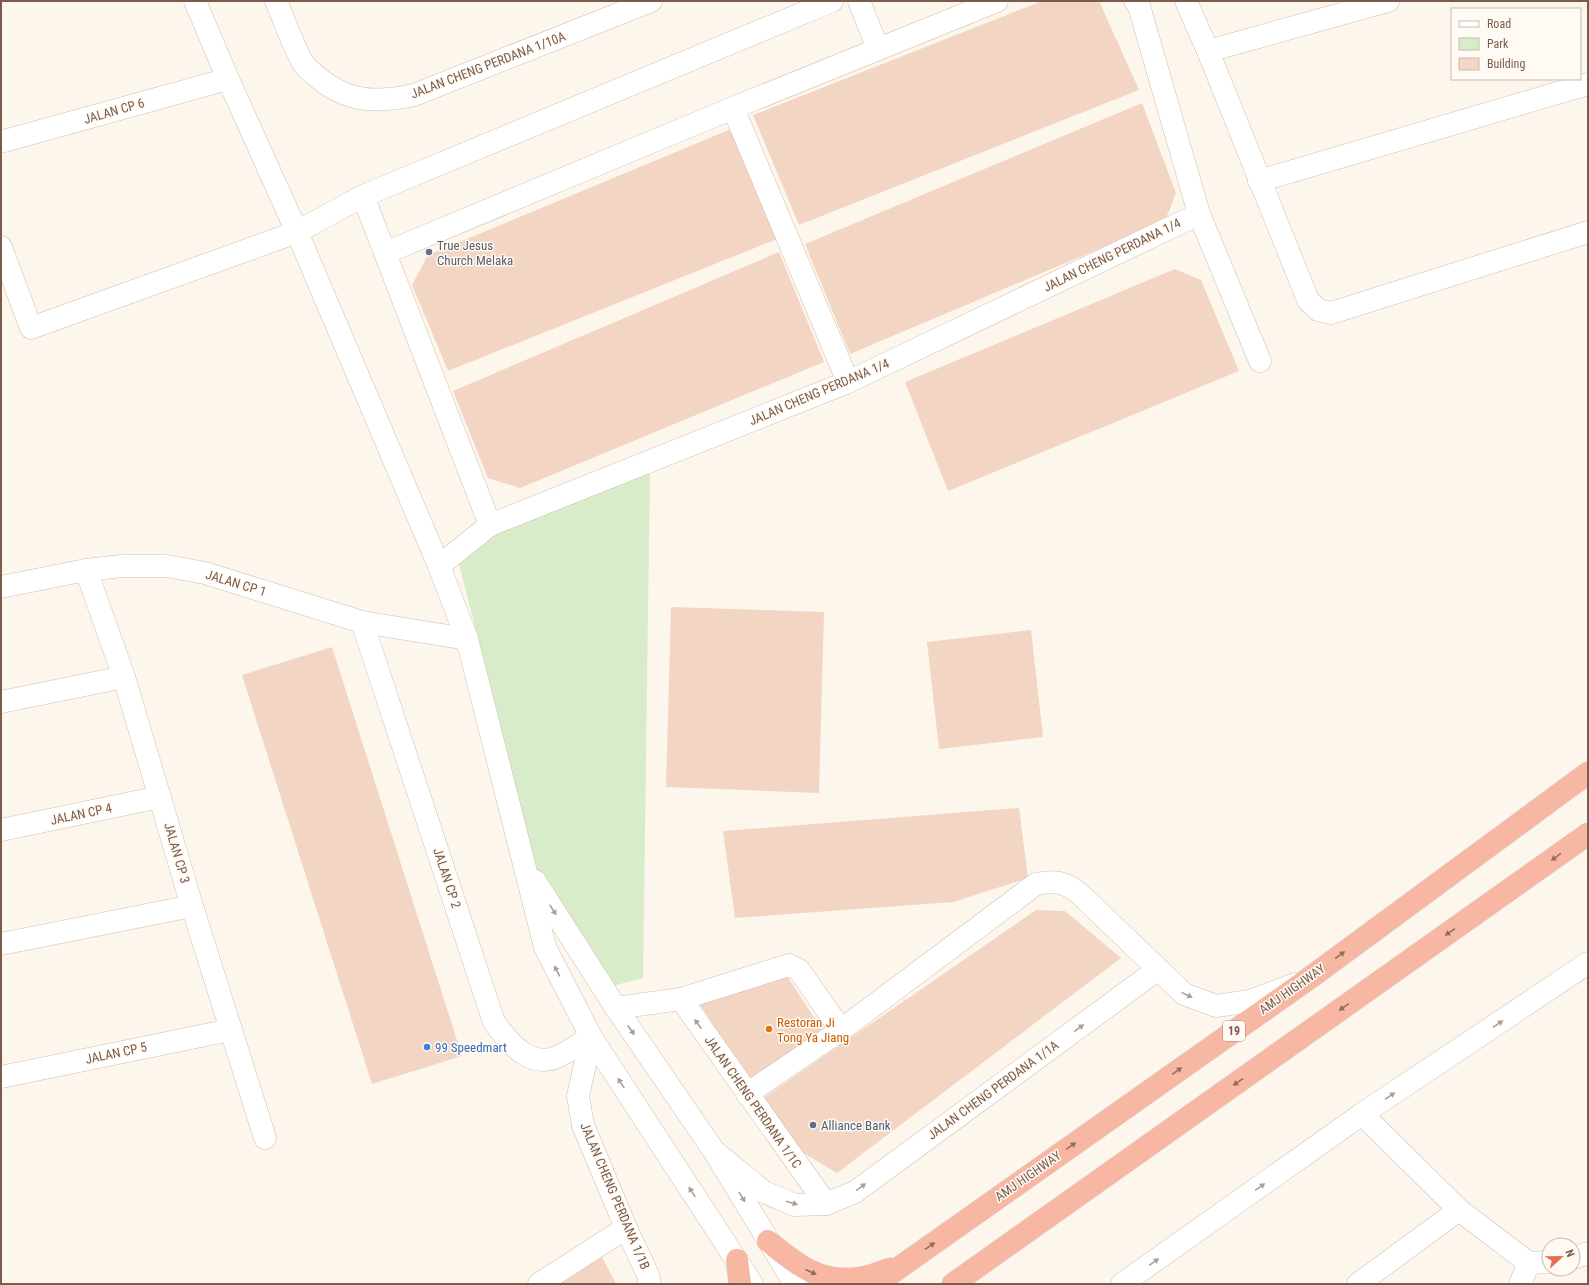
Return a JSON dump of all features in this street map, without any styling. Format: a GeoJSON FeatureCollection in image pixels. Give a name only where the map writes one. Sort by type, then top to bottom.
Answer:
{"type":"FeatureCollection","features":[{"type":"Feature","properties":{"kind":"highway","name":"AMJ HIGHWAY"},"geometry":{"type":"LineString","coordinates":[[876,1284],[1311,977],[1588,773]]}},
{"type":"Feature","properties":{"kind":"highway"},"geometry":{"type":"LineString","coordinates":[[953,1284],[1588,834]]}},
{"type":"Feature","properties":{"kind":"highway"},"geometry":{"type":"LineString","coordinates":[[977,1284],[1093,1186]]}},
{"type":"Feature","properties":{"kind":"highway"},"geometry":{"type":"LineString","coordinates":[[768,1241],[798,1266],[819,1275],[839,1279],[861,1278],[903,1265]]}},
{"type":"Feature","properties":{"kind":"highway"},"geometry":{"type":"LineString","coordinates":[[736,1260],[740,1284]]}},
{"type":"Feature","properties":{"kind":"street"},"geometry":{"type":"LineString","coordinates":[[195,1],[228,79],[297,232],[439,566],[467,639],[545,947],[591,1037],[752,1284]]}},
{"type":"Feature","properties":{"kind":"street","name":"JALAN CHENG PERDANA 1/10A"},"geometry":{"type":"LineString","coordinates":[[276,1],[304,65],[322,81],[343,93],[366,101],[390,100],[414,96],[651,1]]}},
{"type":"Feature","properties":{"kind":"street"},"geometry":{"type":"LineString","coordinates":[[1,247],[31,328],[297,232],[363,196],[832,1]]}},
{"type":"Feature","properties":{"kind":"street"},"geometry":{"type":"LineString","coordinates":[[859,1],[878,49]]}},
{"type":"Feature","properties":{"kind":"street"},"geometry":{"type":"LineString","coordinates":[[385,253],[733,108],[997,1]]}},
{"type":"Feature","properties":{"kind":"street"},"geometry":{"type":"LineString","coordinates":[[1135,1],[1139,6],[1199,214],[1260,361]]}},
{"type":"Feature","properties":{"kind":"street"},"geometry":{"type":"LineString","coordinates":[[1186,1],[1208,51],[1308,300],[1318,310],[1331,313],[1588,232]]}},
{"type":"Feature","properties":{"kind":"street"},"geometry":{"type":"LineString","coordinates":[[1208,51],[1388,1]]}},
{"type":"Feature","properties":{"kind":"street","name":"JALAN CP 6"},"geometry":{"type":"LineString","coordinates":[[1,142],[228,79]]}},
{"type":"Feature","properties":{"kind":"street"},"geometry":{"type":"LineString","coordinates":[[1259,181],[1588,84]]}},
{"type":"Feature","properties":{"kind":"street"},"geometry":{"type":"LineString","coordinates":[[733,108],[848,382]]}},
{"type":"Feature","properties":{"kind":"street"},"geometry":{"type":"LineString","coordinates":[[363,196],[490,525]]}},
{"type":"Feature","properties":{"kind":"street","name":"JALAN CHENG PERDANA 1/4"},"geometry":{"type":"LineString","coordinates":[[439,566],[490,525],[848,382],[1199,214]]}},
{"type":"Feature","properties":{"kind":"street","name":"JALAN CP 1"},"geometry":{"type":"LineString","coordinates":[[1,587],[86,570],[122,566],[167,566],[205,573],[362,622],[467,639]]}},
{"type":"Feature","properties":{"kind":"street","name":"JALAN CP 3"},"geometry":{"type":"LineString","coordinates":[[86,570],[124,677],[192,906],[265,1138]]}},
{"type":"Feature","properties":{"kind":"street","name":"JALAN CP 2"},"geometry":{"type":"LineString","coordinates":[[362,622],[494,1022],[507,1040],[522,1054],[539,1060],[558,1057],[591,1037]]}},
{"type":"Feature","properties":{"kind":"street"},"geometry":{"type":"LineString","coordinates":[[1,702],[124,677]]}},
{"type":"Feature","properties":{"kind":"street","name":"JALAN CP 4"},"geometry":{"type":"LineString","coordinates":[[1,830],[160,797]]}},
{"type":"Feature","properties":{"kind":"street"},"geometry":{"type":"LineString","coordinates":[[525,865],[616,1008],[714,1151],[795,1284]]}},
{"type":"Feature","properties":{"kind":"street"},"geometry":{"type":"LineString","coordinates":[[747,1094],[841,1030],[1036,884],[1051,881],[1070,886],[1184,994],[1216,1006],[1250,1002],[1311,977]]}},
{"type":"Feature","properties":{"kind":"street"},"geometry":{"type":"LineString","coordinates":[[1,944],[192,906]]}},
{"type":"Feature","properties":{"kind":"street"},"geometry":{"type":"LineString","coordinates":[[1122,1284],[1362,1114],[1588,963]]}},
{"type":"Feature","properties":{"kind":"street"},"geometry":{"type":"LineString","coordinates":[[616,1008],[682,999],[789,965],[799,970],[841,1030]]}},
{"type":"Feature","properties":{"kind":"street","name":"JALAN CHENG PERDANA 1/1A"},"geometry":{"type":"LineString","coordinates":[[826,1204],[855,1192],[1157,970]]}},
{"type":"Feature","properties":{"kind":"street","name":"JALAN CHENG PERDANA 1/1C"},"geometry":{"type":"LineString","coordinates":[[682,999],[747,1094],[826,1204]]}},
{"type":"Feature","properties":{"kind":"street","name":"JALAN CP 5"},"geometry":{"type":"LineString","coordinates":[[1,1077],[230,1030]]}},
{"type":"Feature","properties":{"kind":"street","name":"JALAN CHENG PERDANA 1/1B"},"geometry":{"type":"LineString","coordinates":[[591,1037],[578,1096],[583,1125],[608,1187],[648,1275],[650,1284]]}},
{"type":"Feature","properties":{"kind":"street"},"geometry":{"type":"LineString","coordinates":[[1362,1114],[1459,1210],[1539,1262],[1520,1284]]}},
{"type":"Feature","properties":{"kind":"street"},"geometry":{"type":"LineString","coordinates":[[714,1151],[764,1192],[795,1205],[826,1204]]}},
{"type":"Feature","properties":{"kind":"street"},"geometry":{"type":"LineString","coordinates":[[1358,1284],[1459,1210]]}},
{"type":"Feature","properties":{"kind":"street"},"geometry":{"type":"LineString","coordinates":[[539,1284],[626,1228]]}},
{"type":"Feature","properties":{"kind":"green space"},"geometry":{"type":"Polygon","coordinates":[[[650,466],[643,978],[612,986],[541,887],[454,544],[650,466]]]}},
{"type":"Feature","properties":{"kind":"building"},"geometry":{"type":"Polygon","coordinates":[[[1042,1],[1099,1],[1139,90],[799,225],[753,115],[1042,1]]]}},
{"type":"Feature","properties":{"kind":"building"},"geometry":{"type":"Polygon","coordinates":[[[1142,103],[1176,193],[1165,221],[850,354],[805,244],[1142,103]]]}},
{"type":"Feature","properties":{"kind":"building"},"geometry":{"type":"Polygon","coordinates":[[[731,129],[777,239],[448,371],[412,285],[428,255],[731,129]]]}},
{"type":"Feature","properties":{"kind":"building"},"geometry":{"type":"Polygon","coordinates":[[[779,252],[824,362],[520,488],[488,478],[453,391],[779,252]]]}},
{"type":"Feature","properties":{"kind":"building"},"geometry":{"type":"Polygon","coordinates":[[[1175,269],[1201,280],[1239,371],[948,491],[905,382],[1175,269]]]}},
{"type":"Feature","properties":{"kind":"building"},"geometry":{"type":"Polygon","coordinates":[[[671,607],[824,612],[819,793],[666,787],[671,607]]]}},
{"type":"Feature","properties":{"kind":"building"},"geometry":{"type":"Polygon","coordinates":[[[1031,630],[1043,737],[939,749],[927,642],[1031,630]]]}},
{"type":"Feature","properties":{"kind":"building"},"geometry":{"type":"Polygon","coordinates":[[[332,647],[462,1056],[372,1084],[242,675],[332,647]]]}},
{"type":"Feature","properties":{"kind":"building"},"geometry":{"type":"Polygon","coordinates":[[[1019,808],[1028,878],[953,902],[735,918],[723,831],[1019,808]]]}},
{"type":"Feature","properties":{"kind":"building"},"geometry":{"type":"Polygon","coordinates":[[[1036,910],[1065,911],[1121,958],[837,1173],[800,1151],[759,1101],[1036,910]]]}},
{"type":"Feature","properties":{"kind":"building","name":"Restoran Ji Tong Ya Jiang"},"geometry":{"type":"Polygon","coordinates":[[[787,976],[824,1033],[751,1081],[697,1000],[787,976]]]}},
{"type":"Feature","properties":{"kind":"building"},"geometry":{"type":"Polygon","coordinates":[[[602,1257],[616,1284],[557,1284],[602,1257]]]}},
{"type":"Feature","properties":{"kind":"place","name":"True Jesus Church Melaka"},"geometry":{"type":"Point","coordinates":[429,252]}},
{"type":"Feature","properties":{"kind":"place","name":"Restoran Ji Tong Ya Jiang"},"geometry":{"type":"Point","coordinates":[769,1029]}},
{"type":"Feature","properties":{"kind":"place","name":"99 Speedmart"},"geometry":{"type":"Point","coordinates":[427,1047]}},
{"type":"Feature","properties":{"kind":"place","name":"Alliance Bank"},"geometry":{"type":"Point","coordinates":[813,1125]}}]}
